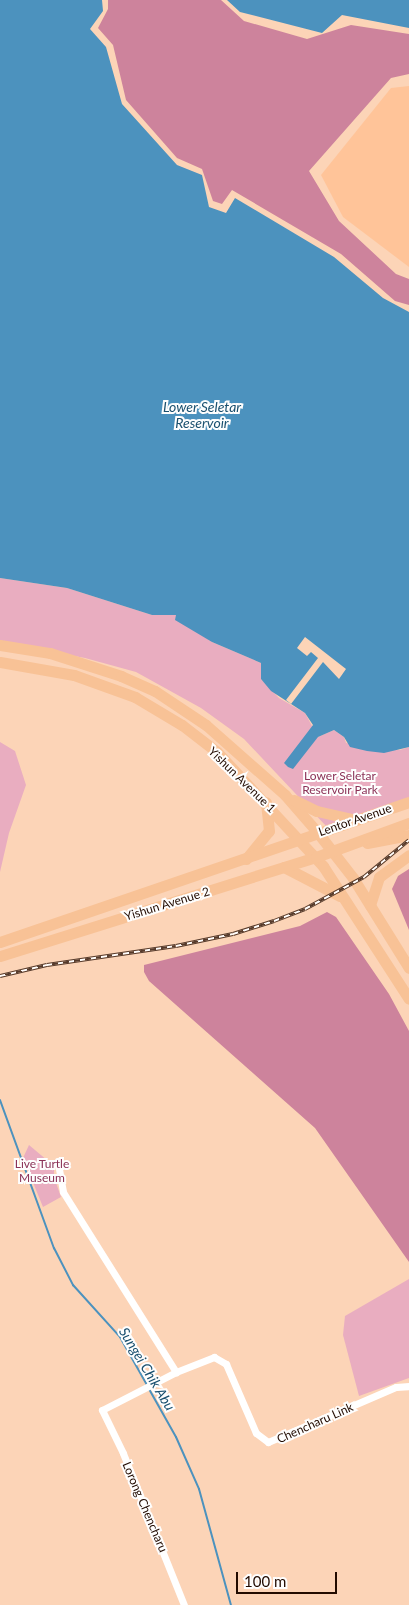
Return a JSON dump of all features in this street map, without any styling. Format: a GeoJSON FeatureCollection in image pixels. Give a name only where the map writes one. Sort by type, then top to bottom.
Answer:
{"type":"FeatureCollection","features":[{"type":"Feature","properties":{"kind":"main road","name":"Yishun Avenue 1"},"geometry":{"type":"LineString","coordinates":[[0,646],[50,653],[121,676],[155,691],[206,725],[286,795],[318,832],[370,905],[409,968]]}},
{"type":"Feature","properties":{"kind":"main road","name":"Yishun Avenue 1"},"geometry":{"type":"LineString","coordinates":[[0,662],[40,667],[103,684],[162,712],[204,743],[266,802],[316,857],[409,999]]}},
{"type":"Feature","properties":{"kind":"main road"},"geometry":{"type":"LineString","coordinates":[[204,743],[212,744],[216,740],[206,725]]}},
{"type":"Feature","properties":{"kind":"main road"},"geometry":{"type":"LineString","coordinates":[[286,795],[317,811],[354,819]]}},
{"type":"Feature","properties":{"kind":"main road"},"geometry":{"type":"LineString","coordinates":[[245,860],[269,831],[266,802]]}},
{"type":"Feature","properties":{"kind":"main road","name":"Lentor Avenue"},"geometry":{"type":"LineString","coordinates":[[301,840],[354,819],[409,802]]}},
{"type":"Feature","properties":{"kind":"main road","name":"Lentor Avenue"},"geometry":{"type":"LineString","coordinates":[[333,851],[409,823]]}},
{"type":"Feature","properties":{"kind":"main road"},"geometry":{"type":"LineString","coordinates":[[350,845],[388,841],[409,835]]}},
{"type":"Feature","properties":{"kind":"main road","name":"Yishun Avenue 2"},"geometry":{"type":"LineString","coordinates":[[0,942],[301,840]]}},
{"type":"Feature","properties":{"kind":"main road","name":"Yishun Avenue 2"},"geometry":{"type":"LineString","coordinates":[[0,956],[333,851]]}},
{"type":"Feature","properties":{"kind":"main road"},"geometry":{"type":"LineString","coordinates":[[370,905],[379,877],[409,855]]}},
{"type":"Feature","properties":{"kind":"main road"},"geometry":{"type":"LineString","coordinates":[[284,866],[316,881],[344,898]]}},
{"type":"Feature","properties":{"kind":"street"},"geometry":{"type":"LineString","coordinates":[[59,1169],[63,1192],[176,1372]]}},
{"type":"Feature","properties":{"kind":"street","name":"Chencharu Link"},"geometry":{"type":"LineString","coordinates":[[102,1410],[208,1357],[223,1360],[256,1433],[268,1442],[396,1387],[409,1386]]}},
{"type":"Feature","properties":{"kind":"street","name":"Lorong Chencharu"},"geometry":{"type":"LineString","coordinates":[[102,1410],[123,1453],[184,1605]]}},
{"type":"Feature","properties":{"kind":"shaded area"},"geometry":{"type":"Polygon","coordinates":[[[108,0],[221,0],[244,21],[307,39],[351,25],[409,34],[409,74],[391,78],[309,171],[339,221],[396,274],[409,279],[409,305],[395,301],[341,254],[232,190],[222,204],[213,201],[202,169],[177,158],[126,100],[113,45],[98,28],[108,9],[108,0]]]}},
{"type":"Feature","properties":{"kind":"shaded area"},"geometry":{"type":"Polygon","coordinates":[[[409,86],[409,267],[343,217],[321,175],[391,88],[409,86]]]}},
{"type":"Feature","properties":{"kind":"shaded area"},"geometry":{"type":"Polygon","coordinates":[[[409,869],[409,930],[392,889],[398,876],[409,869]]]}},
{"type":"Feature","properties":{"kind":"shaded area"},"geometry":{"type":"Polygon","coordinates":[[[327,912],[336,917],[389,994],[409,1031],[409,1262],[315,1128],[149,981],[144,972],[144,965],[300,926],[327,912]]]}},
{"type":"Feature","properties":{"kind":"green space","name":"Lower Seletar Reservoir Park"},"geometry":{"type":"Polygon","coordinates":[[[0,578],[67,588],[152,615],[176,615],[212,642],[261,663],[261,679],[279,698],[305,713],[318,737],[334,730],[344,737],[346,743],[400,750],[409,747],[409,800],[327,827],[244,739],[201,708],[136,672],[85,658],[0,642],[0,578]]]}},
{"type":"Feature","properties":{"kind":"green space"},"geometry":{"type":"Polygon","coordinates":[[[0,742],[15,751],[26,785],[9,833],[0,872],[0,742]]]}},
{"type":"Feature","properties":{"kind":"green space","name":"Live Turtle Museum"},"geometry":{"type":"Polygon","coordinates":[[[29,1145],[54,1166],[54,1177],[61,1197],[43,1207],[23,1158],[29,1145]]]}},
{"type":"Feature","properties":{"kind":"green space"},"geometry":{"type":"Polygon","coordinates":[[[409,1279],[409,1378],[359,1396],[343,1335],[345,1316],[409,1279]]]}},
{"type":"Feature","properties":{"kind":"water","name":"Lower Seletar Reservoir"},"geometry":{"type":"Polygon","coordinates":[[[0,0],[102,0],[103,11],[90,29],[106,47],[122,104],[177,165],[202,175],[209,207],[226,213],[235,198],[334,257],[383,298],[409,312],[409,747],[384,753],[367,751],[350,747],[344,737],[334,730],[318,737],[293,769],[288,767],[284,763],[313,725],[305,713],[271,691],[261,679],[261,663],[212,642],[175,620],[176,615],[152,615],[67,588],[0,578],[0,0]]]}},
{"type":"Feature","properties":{"kind":"water"},"geometry":{"type":"Polygon","coordinates":[[[227,0],[409,0],[409,28],[342,15],[322,33],[240,12],[227,0]]]}},
{"type":"Feature","properties":{"kind":"pier"},"geometry":{"type":"Polygon","coordinates":[[[305,637],[346,669],[339,679],[323,662],[291,704],[286,700],[318,658],[311,652],[307,656],[297,648],[305,637]]]}},
{"type":"Feature","properties":{"kind":"waterway","name":"Sungei Chik Abu"},"geometry":{"type":"LineString","coordinates":[[0,1100],[54,1248],[73,1285],[120,1337],[147,1385]]}},
{"type":"Feature","properties":{"kind":"waterway","name":"Sungei Chik Abu"},"geometry":{"type":"LineString","coordinates":[[149,1389],[176,1437],[199,1489],[231,1605]]}},
{"type":"Feature","properties":{"kind":"railway"},"geometry":{"type":"LineString","coordinates":[[0,976],[47,965],[176,946],[233,934],[274,921],[305,909],[364,877],[409,840]]}}]}
